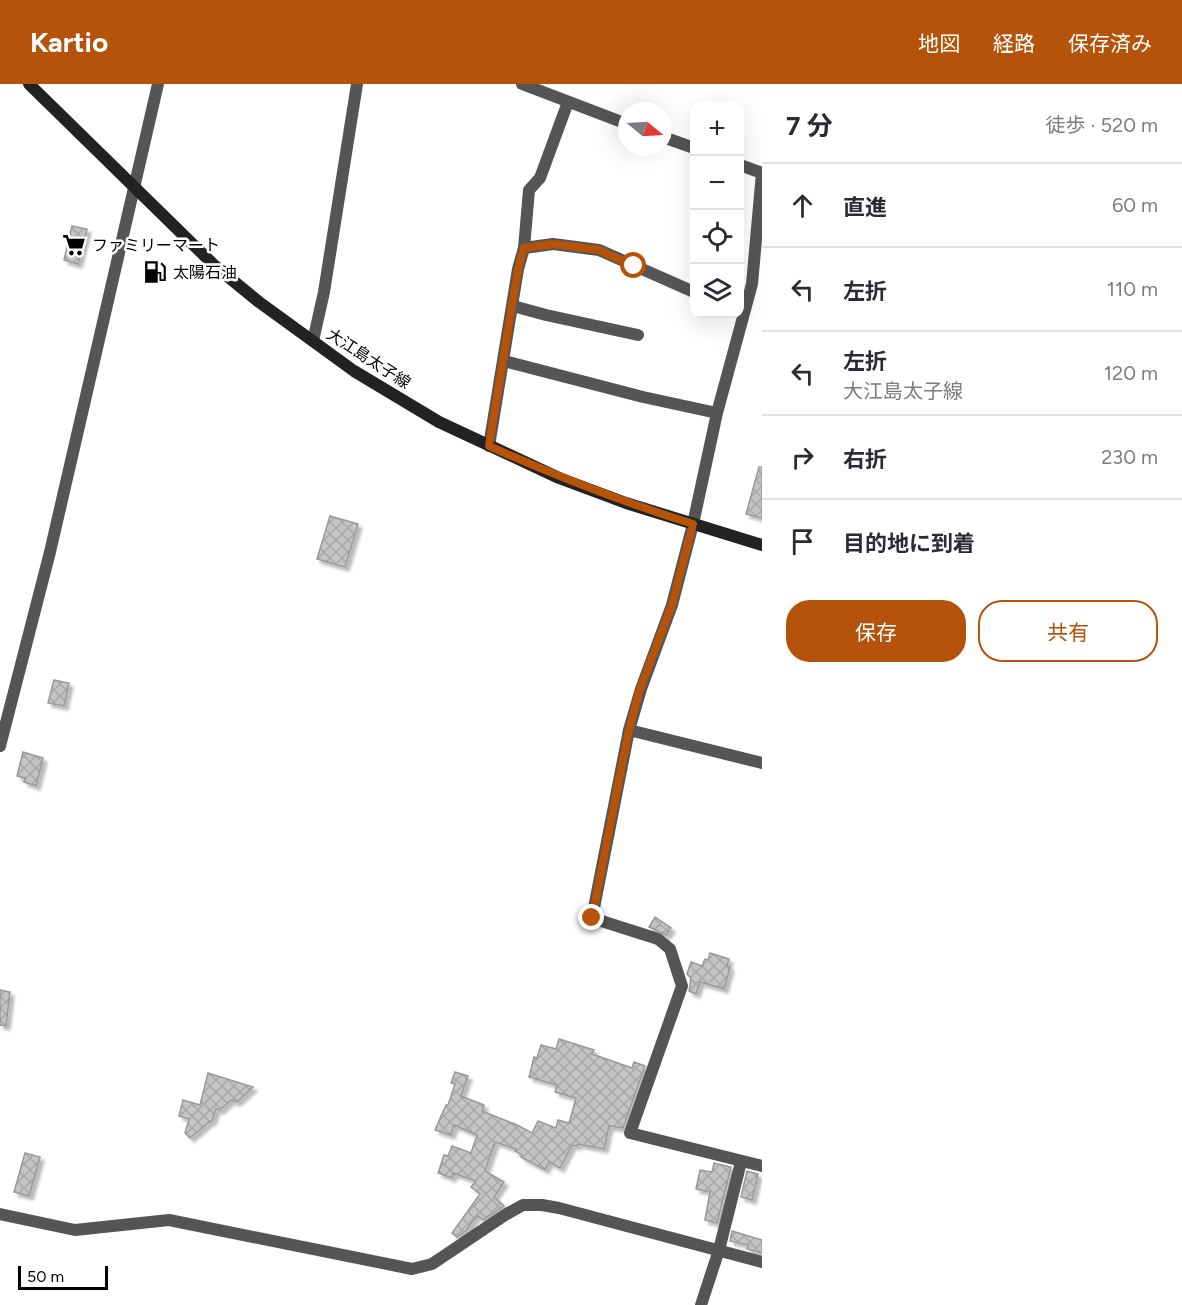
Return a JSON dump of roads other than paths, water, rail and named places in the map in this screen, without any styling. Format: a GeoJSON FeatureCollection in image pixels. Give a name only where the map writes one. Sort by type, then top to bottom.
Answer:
{"type":"FeatureCollection","features":[{"type":"Feature","properties":{"kind":"main road","name":"大江島太子線"},"geometry":{"type":"LineString","coordinates":[[30,84],[215,266],[354,371],[439,422],[560,478],[626,503],[762,545]]}},
{"type":"Feature","properties":{"kind":"street"},"geometry":{"type":"LineString","coordinates":[[0,746],[50,552],[158,84]]}},
{"type":"Feature","properties":{"kind":"street"},"geometry":{"type":"LineString","coordinates":[[313,341],[324,292],[357,84]]}},
{"type":"Feature","properties":{"kind":"street"},"geometry":{"type":"LineString","coordinates":[[522,84],[539,86],[568,102],[618,121]]}},
{"type":"Feature","properties":{"kind":"street"},"geometry":{"type":"LineString","coordinates":[[489,446],[524,248],[529,190],[540,178],[568,102]]}},
{"type":"Feature","properties":{"kind":"street"},"geometry":{"type":"LineString","coordinates":[[672,140],[690,147]]}},
{"type":"Feature","properties":{"kind":"street"},"geometry":{"type":"LineString","coordinates":[[744,166],[762,173],[752,284],[744,306]]}},
{"type":"Feature","properties":{"kind":"street"},"geometry":{"type":"LineString","coordinates":[[524,248],[553,244],[599,250],[690,290]]}},
{"type":"Feature","properties":{"kind":"street"},"geometry":{"type":"LineString","coordinates":[[513,306],[638,335]]}},
{"type":"Feature","properties":{"kind":"street"},"geometry":{"type":"LineString","coordinates":[[741,318],[672,605],[640,689],[629,730],[592,918],[658,939],[669,949],[682,986],[630,1133],[762,1166]]}},
{"type":"Feature","properties":{"kind":"street"},"geometry":{"type":"LineString","coordinates":[[504,362],[604,388],[717,413]]}},
{"type":"Feature","properties":{"kind":"street"},"geometry":{"type":"LineString","coordinates":[[629,730],[762,763]]}},
{"type":"Feature","properties":{"kind":"street"},"geometry":{"type":"LineString","coordinates":[[701,1305],[719,1250],[741,1162]]}},
{"type":"Feature","properties":{"kind":"street"},"geometry":{"type":"LineString","coordinates":[[0,1214],[75,1230],[169,1220],[412,1269],[432,1264],[523,1205],[542,1205],[762,1262]]}},
{"type":"Feature","properties":{"kind":"place","name":"ファミリーマート"},"geometry":{"type":"Point","coordinates":[74,245]}},
{"type":"Feature","properties":{"kind":"place","name":"太陽石油"},"geometry":{"type":"Point","coordinates":[155,272]}}]}
